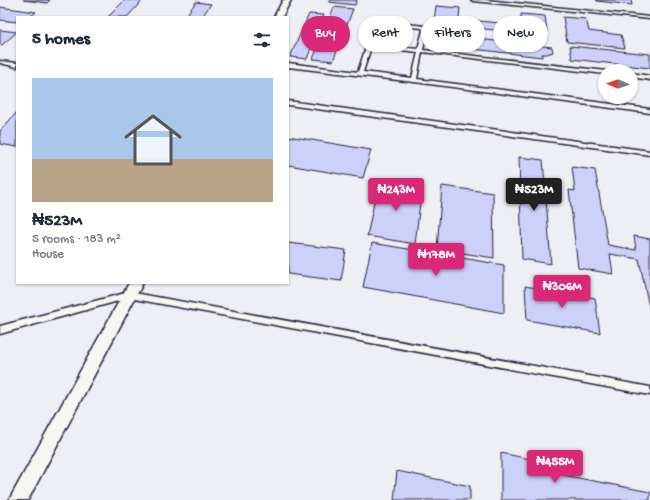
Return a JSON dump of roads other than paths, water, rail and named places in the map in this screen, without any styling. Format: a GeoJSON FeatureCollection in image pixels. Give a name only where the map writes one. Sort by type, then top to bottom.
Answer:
{"type":"FeatureCollection","features":[{"type":"Feature","properties":{"kind":"street"},"geometry":{"type":"LineString","coordinates":[[279,16],[287,0]]}},
{"type":"Feature","properties":{"kind":"street"},"geometry":{"type":"LineString","coordinates":[[18,500],[132,289]]}},
{"type":"Feature","properties":{"kind":"lane"},"geometry":{"type":"LineString","coordinates":[[473,0],[650,18]]}},
{"type":"Feature","properties":{"kind":"lane"},"geometry":{"type":"LineString","coordinates":[[413,25],[424,27],[425,30],[414,80]]}},
{"type":"Feature","properties":{"kind":"lane"},"geometry":{"type":"LineString","coordinates":[[413,49],[598,71]]}},
{"type":"Feature","properties":{"kind":"lane"},"geometry":{"type":"LineString","coordinates":[[360,73],[368,52]]}},
{"type":"Feature","properties":{"kind":"lane"},"geometry":{"type":"LineString","coordinates":[[0,62],[16,65]]}},
{"type":"Feature","properties":{"kind":"lane"},"geometry":{"type":"LineString","coordinates":[[289,65],[650,111]]}},
{"type":"Feature","properties":{"kind":"lane"},"geometry":{"type":"LineString","coordinates":[[638,77],[650,78]]}},
{"type":"Feature","properties":{"kind":"lane"},"geometry":{"type":"LineString","coordinates":[[289,103],[650,153]]}},
{"type":"Feature","properties":{"kind":"lane"},"geometry":{"type":"LineString","coordinates":[[0,330],[132,289],[650,391]]}}]}
